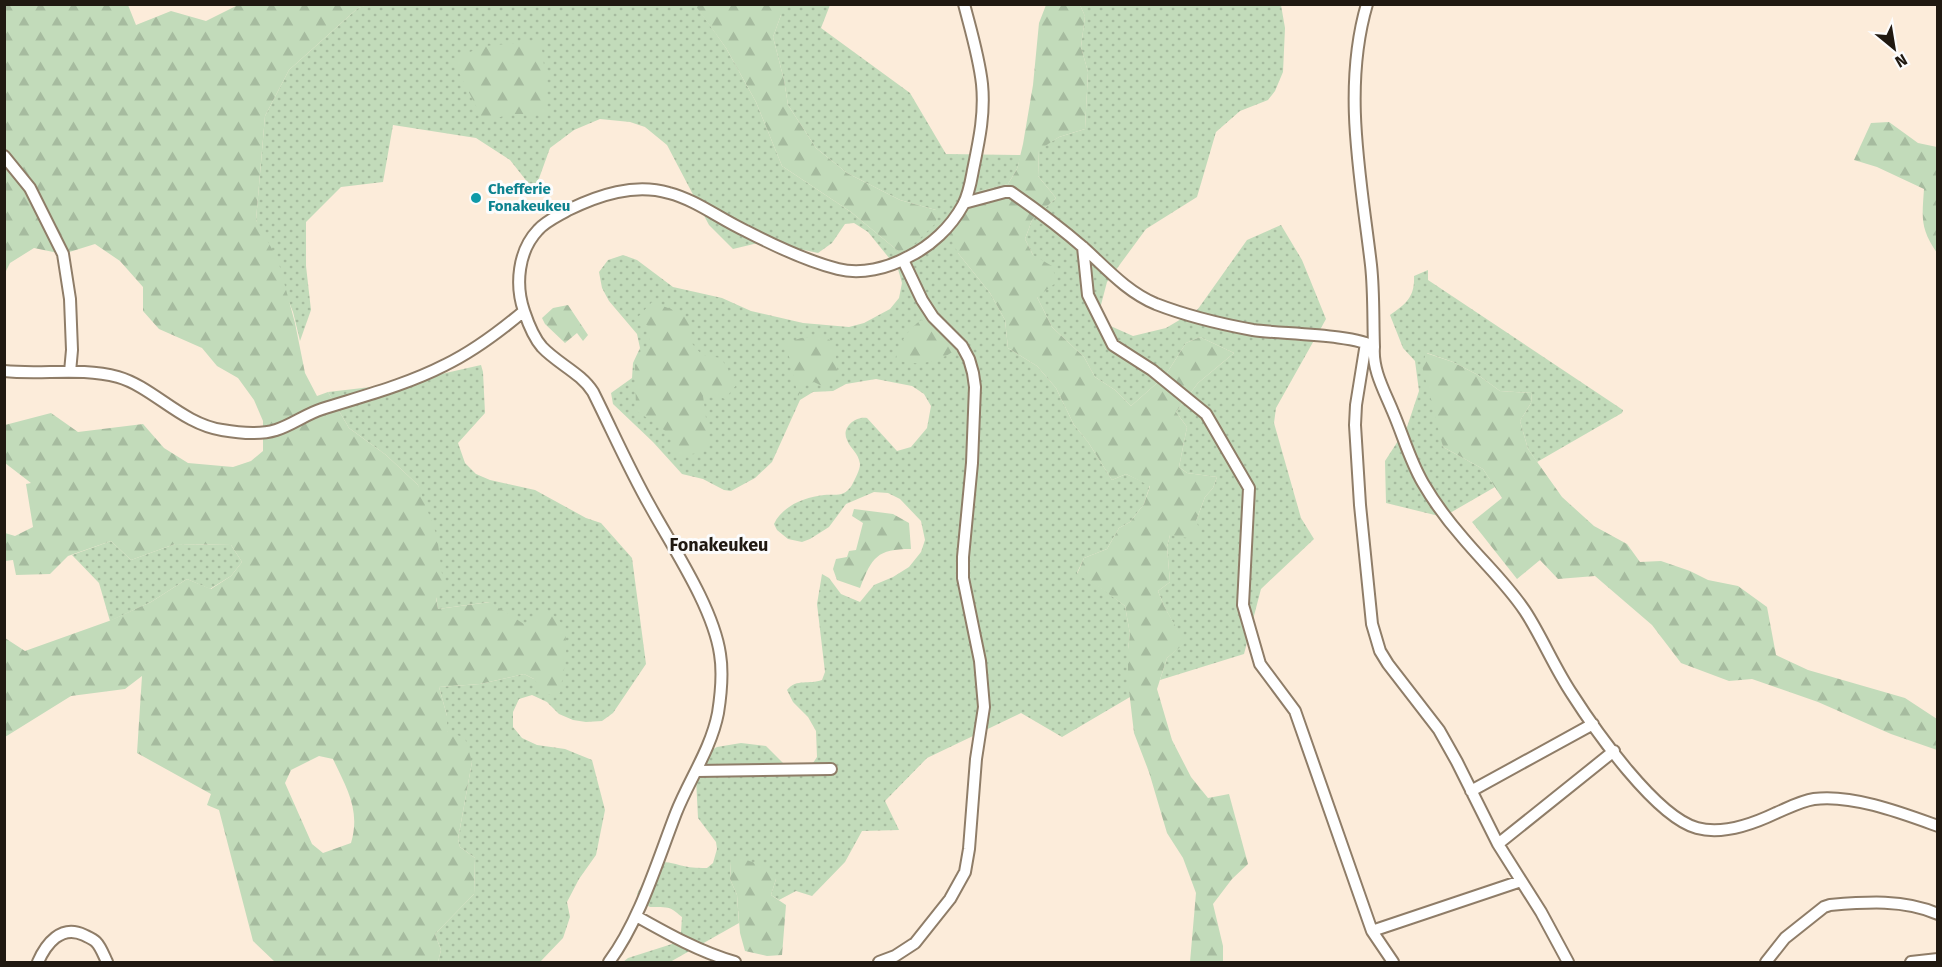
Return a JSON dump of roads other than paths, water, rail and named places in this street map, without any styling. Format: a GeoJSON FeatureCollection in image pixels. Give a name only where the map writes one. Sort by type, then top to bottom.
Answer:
{"type":"FeatureCollection","features":[{"type":"Feature","properties":{"kind":"street"},"geometry":{"type":"LineString","coordinates":[[609,963],[636,916],[682,798],[697,771],[713,730],[720,698],[721,656],[714,630],[691,579],[649,505],[594,392],[542,347],[535,338],[524,311],[519,285],[519,272],[527,246],[538,230],[561,214],[585,202],[620,191],[659,190],[689,200],[746,231],[805,258],[840,269],[870,270],[920,252],[939,236],[964,203],[970,186],[981,128],[983,106],[980,68],[964,4]]}},
{"type":"Feature","properties":{"kind":"street"},"geometry":{"type":"LineString","coordinates":[[1367,4],[1356,55],[1355,103],[1356,141],[1372,275],[1370,345],[1356,405],[1355,425],[1360,505],[1372,624],[1380,651],[1439,730],[1498,844],[1568,963]]}},
{"type":"Feature","properties":{"kind":"street"},"geometry":{"type":"LineString","coordinates":[[4,156],[30,188],[63,254],[70,300],[72,350],[70,372]]}},
{"type":"Feature","properties":{"kind":"street"},"geometry":{"type":"LineString","coordinates":[[964,203],[1011,192],[1041,213],[1119,280],[1153,303],[1191,316],[1251,330],[1329,337],[1370,345]]}},
{"type":"Feature","properties":{"kind":"street"},"geometry":{"type":"LineString","coordinates":[[1083,248],[1088,295],[1113,345],[1152,370],[1206,414],[1250,488],[1242,605],[1260,664],[1295,711],[1372,930],[1393,963]]}},
{"type":"Feature","properties":{"kind":"street"},"geometry":{"type":"LineString","coordinates":[[879,963],[895,956],[915,942],[950,899],[964,872],[969,849],[976,759],[984,707],[980,661],[963,578],[972,463],[975,387],[973,373],[962,346],[933,317],[922,300],[903,260]]}},
{"type":"Feature","properties":{"kind":"street"},"geometry":{"type":"LineString","coordinates":[[4,371],[70,372],[119,378],[139,387],[178,412],[214,428],[264,432],[275,430],[306,415],[365,396],[445,365],[479,345],[524,311]]}},
{"type":"Feature","properties":{"kind":"street"},"geometry":{"type":"LineString","coordinates":[[1370,345],[1381,384],[1423,483],[1462,538],[1506,586],[1524,611],[1571,693],[1593,724],[1646,789],[1673,816],[1697,828],[1712,830],[1734,828],[1798,803],[1815,799],[1867,804],[1896,811],[1938,826]]}},
{"type":"Feature","properties":{"kind":"street"},"geometry":{"type":"LineString","coordinates":[[1471,791],[1593,724]]}},
{"type":"Feature","properties":{"kind":"street"},"geometry":{"type":"LineString","coordinates":[[1498,844],[1614,751]]}},
{"type":"Feature","properties":{"kind":"street"},"geometry":{"type":"LineString","coordinates":[[697,771],[831,769]]}},
{"type":"Feature","properties":{"kind":"street"},"geometry":{"type":"LineString","coordinates":[[1372,930],[1521,881]]}},
{"type":"Feature","properties":{"kind":"street"},"geometry":{"type":"LineString","coordinates":[[1766,963],[1785,938],[1824,907],[1830,905],[1888,902],[1918,907],[1938,914]]}},
{"type":"Feature","properties":{"kind":"street"},"geometry":{"type":"LineString","coordinates":[[636,916],[710,955],[735,963]]}},
{"type":"Feature","properties":{"kind":"street"},"geometry":{"type":"LineString","coordinates":[[38,963],[44,949],[57,935],[78,932],[95,941],[107,963]]}},
{"type":"Feature","properties":{"kind":"street"},"geometry":{"type":"LineString","coordinates":[[1911,963],[1938,958]]}},
{"type":"Feature","properties":{"kind":"place","name":"Chefferie Fonakeukeu"},"geometry":{"type":"Point","coordinates":[476,198]}},
{"type":"Feature","properties":{"kind":"district","name":"Fonakeukeu"},"geometry":{"type":"Point","coordinates":[719,545]}}]}
